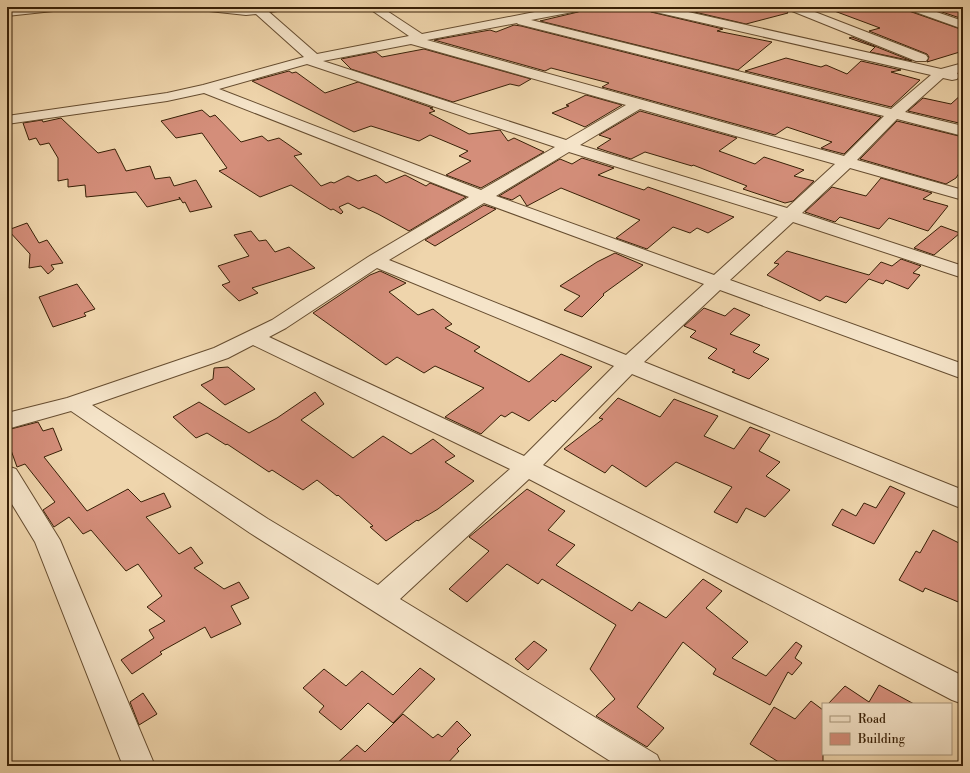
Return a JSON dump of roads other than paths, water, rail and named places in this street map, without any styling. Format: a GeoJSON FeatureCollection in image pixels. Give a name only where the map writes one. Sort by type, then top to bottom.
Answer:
{"type":"FeatureCollection","features":[{"type":"Feature","properties":{"kind":"street"},"geometry":{"type":"LineString","coordinates":[[7,12],[53,7]]}},
{"type":"Feature","properties":{"kind":"street"},"geometry":{"type":"LineString","coordinates":[[208,7],[223,10],[259,10],[290,7]]}},
{"type":"Feature","properties":{"kind":"street"},"geometry":{"type":"LineString","coordinates":[[373,7],[416,39],[963,195]]}},
{"type":"Feature","properties":{"kind":"street"},"geometry":{"type":"LineString","coordinates":[[7,120],[167,97],[205,89],[311,60],[578,7]]}},
{"type":"Feature","properties":{"kind":"street"},"geometry":{"type":"LineString","coordinates":[[651,7],[952,70]]}},
{"type":"Feature","properties":{"kind":"street"},"geometry":{"type":"LineString","coordinates":[[791,7],[952,70],[963,79]]}},
{"type":"Feature","properties":{"kind":"street"},"geometry":{"type":"LineString","coordinates":[[911,7],[963,25]]}},
{"type":"Feature","properties":{"kind":"street"},"geometry":{"type":"LineString","coordinates":[[259,10],[311,60],[567,146],[790,215],[963,272]]}},
{"type":"Feature","properties":{"kind":"street"},"geometry":{"type":"LineString","coordinates":[[515,19],[963,132]]}},
{"type":"Feature","properties":{"kind":"street"},"geometry":{"type":"LineString","coordinates":[[380,600],[526,467],[628,365],[847,162],[894,114],[952,70]]}},
{"type":"Feature","properties":{"kind":"street"},"geometry":{"type":"LineString","coordinates":[[205,89],[483,197],[963,372]]}},
{"type":"Feature","properties":{"kind":"street"},"geometry":{"type":"LineString","coordinates":[[7,421],[74,403],[221,353],[279,324],[375,261],[639,103]]}},
{"type":"Feature","properties":{"kind":"street"},"geometry":{"type":"LineString","coordinates":[[375,261],[963,500]]}},
{"type":"Feature","properties":{"kind":"street"},"geometry":{"type":"LineString","coordinates":[[253,337],[526,467],[963,691]]}},
{"type":"Feature","properties":{"kind":"street"},"geometry":{"type":"LineString","coordinates":[[74,403],[259,526],[646,766]]}},
{"type":"Feature","properties":{"kind":"street"},"geometry":{"type":"LineString","coordinates":[[7,475],[47,540],[139,766]]}}]}
